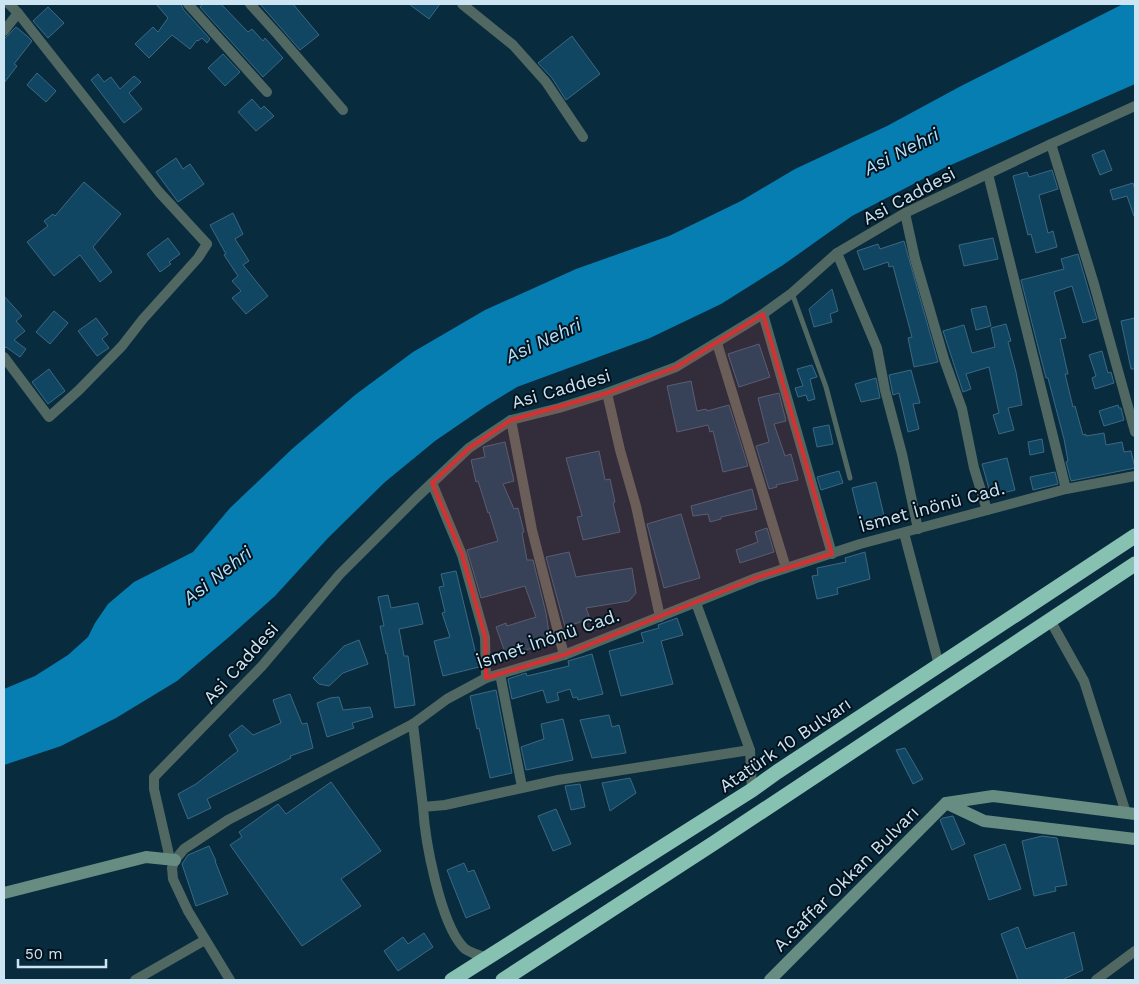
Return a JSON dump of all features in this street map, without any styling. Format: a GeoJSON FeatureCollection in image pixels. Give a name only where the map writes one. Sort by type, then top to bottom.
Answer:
{"type":"FeatureCollection","features":[{"type":"Feature","properties":{"kind":"highway","name":"Atatürk 10 Bulvarı"},"geometry":{"type":"LineString","coordinates":[[452,980],[752,790],[1135,536]]}},
{"type":"Feature","properties":{"kind":"highway"},"geometry":{"type":"LineString","coordinates":[[503,980],[714,843],[1135,564]]}},
{"type":"Feature","properties":{"kind":"street"},"geometry":{"type":"LineString","coordinates":[[4,357],[49,417],[79,390],[122,346],[143,319],[198,258],[207,244],[159,192],[9,4]]}},
{"type":"Feature","properties":{"kind":"street"},"geometry":{"type":"LineString","coordinates":[[188,4],[267,92]]}},
{"type":"Feature","properties":{"kind":"street"},"geometry":{"type":"LineString","coordinates":[[250,4],[343,110]]}},
{"type":"Feature","properties":{"kind":"street"},"geometry":{"type":"LineString","coordinates":[[462,4],[512,45],[546,82],[583,137]]}},
{"type":"Feature","properties":{"kind":"street"},"geometry":{"type":"LineString","coordinates":[[4,31],[18,13]]}},
{"type":"Feature","properties":{"kind":"street","name":"Asi Caddesi"},"geometry":{"type":"LineString","coordinates":[[172,859],[154,789],[154,777],[262,666],[340,574],[469,448],[511,420],[607,393],[676,367],[763,314],[792,293],[837,253],[906,214],[1135,106]]}},
{"type":"Feature","properties":{"kind":"street"},"geometry":{"type":"LineString","coordinates":[[1051,144],[1094,284],[1135,432]]}},
{"type":"Feature","properties":{"kind":"street"},"geometry":{"type":"LineString","coordinates":[[988,174],[1066,489]]}},
{"type":"Feature","properties":{"kind":"street"},"geometry":{"type":"LineString","coordinates":[[906,214],[914,258],[944,359],[962,409],[974,468],[987,510]]}},
{"type":"Feature","properties":{"kind":"street"},"geometry":{"type":"LineString","coordinates":[[837,253],[877,348],[884,390],[902,454],[918,529]]}},
{"type":"Feature","properties":{"kind":"street"},"geometry":{"type":"LineString","coordinates":[[763,314],[832,554]]}},
{"type":"Feature","properties":{"kind":"street"},"geometry":{"type":"LineString","coordinates":[[717,343],[786,568]]}},
{"type":"Feature","properties":{"kind":"street"},"geometry":{"type":"LineString","coordinates":[[607,393],[620,450],[636,506],[660,617]]}},
{"type":"Feature","properties":{"kind":"street"},"geometry":{"type":"LineString","coordinates":[[511,420],[532,530],[564,655]]}},
{"type":"Feature","properties":{"kind":"street","name":"İsmet İnönü Cad."},"geometry":{"type":"LineString","coordinates":[[172,859],[228,820],[413,724],[447,699],[486,678],[564,655],[756,578],[860,544],[1066,489],[1135,476]]}},
{"type":"Feature","properties":{"kind":"street"},"geometry":{"type":"LineString","coordinates":[[432,483],[462,555],[485,637],[486,678]]}},
{"type":"Feature","properties":{"kind":"street"},"geometry":{"type":"LineString","coordinates":[[904,533],[939,665]]}},
{"type":"Feature","properties":{"kind":"street"},"geometry":{"type":"LineString","coordinates":[[696,603],[750,750],[752,790]]}},
{"type":"Feature","properties":{"kind":"street"},"geometry":{"type":"LineString","coordinates":[[946,802],[993,796],[1131,814],[1084,681],[1050,620]]}},
{"type":"Feature","properties":{"kind":"street"},"geometry":{"type":"LineString","coordinates":[[500,674],[522,787]]}},
{"type":"Feature","properties":{"kind":"street"},"geometry":{"type":"LineString","coordinates":[[413,724],[424,830],[447,922],[463,948],[487,958]]}},
{"type":"Feature","properties":{"kind":"street"},"geometry":{"type":"LineString","coordinates":[[423,808],[445,805],[558,780],[750,750]]}},
{"type":"Feature","properties":{"kind":"street"},"geometry":{"type":"LineString","coordinates":[[946,802],[984,821],[1135,839]]}},
{"type":"Feature","properties":{"kind":"street","name":"A.Gaffar Okkan Bulvarı"},"geometry":{"type":"LineString","coordinates":[[770,980],[946,802]]}},
{"type":"Feature","properties":{"kind":"street"},"geometry":{"type":"LineString","coordinates":[[4,893],[146,857],[172,859],[174,879],[188,911],[230,980]]}},
{"type":"Feature","properties":{"kind":"street"},"geometry":{"type":"LineString","coordinates":[[135,980],[205,940]]}},
{"type":"Feature","properties":{"kind":"street"},"geometry":{"type":"LineString","coordinates":[[1096,980],[1135,951]]}},
{"type":"Feature","properties":{"kind":"lane"},"geometry":{"type":"LineString","coordinates":[[792,293],[826,387],[850,478]]}},
{"type":"Feature","properties":{"kind":"highlighted area"},"geometry":{"type":"Polygon","coordinates":[[[763,314],[832,554],[756,578],[564,655],[486,678],[485,637],[462,555],[432,483],[469,448],[511,420],[607,393],[676,367],[763,314]]]}},
{"type":"Feature","properties":{"kind":"water","name":"Asi Nehri"},"geometry":{"type":"Polygon","coordinates":[[[1123,4],[1135,4],[1135,84],[944,168],[852,216],[783,265],[721,304],[650,338],[517,387],[435,441],[385,482],[328,538],[275,596],[177,681],[116,718],[61,746],[4,765],[4,689],[35,676],[68,655],[88,637],[108,604],[134,582],[193,552],[230,508],[292,449],[355,395],[413,352],[485,310],[576,269],[669,236],[741,201],[795,169],[887,126],[961,86],[1123,4]]]}},
{"type":"Feature","properties":{"kind":"building"},"geometry":{"type":"Polygon","coordinates":[[[156,4],[181,4],[183,9],[210,39],[207,43],[202,38],[197,40],[190,49],[172,35],[149,58],[135,44],[153,27],[158,32],[168,18],[156,4]]]}},
{"type":"Feature","properties":{"kind":"building"},"geometry":{"type":"Polygon","coordinates":[[[203,4],[221,4],[248,32],[252,29],[263,41],[265,38],[283,58],[263,77],[200,7],[203,4]]]}},
{"type":"Feature","properties":{"kind":"building"},"geometry":{"type":"Polygon","coordinates":[[[260,4],[293,4],[319,35],[300,50],[260,4]]]}},
{"type":"Feature","properties":{"kind":"building"},"geometry":{"type":"Polygon","coordinates":[[[409,4],[440,4],[429,19],[409,4]]]}},
{"type":"Feature","properties":{"kind":"building"},"geometry":{"type":"Polygon","coordinates":[[[48,7],[64,23],[48,38],[33,21],[48,7]]]}},
{"type":"Feature","properties":{"kind":"building"},"geometry":{"type":"Polygon","coordinates":[[[16,27],[32,41],[14,64],[17,66],[4,83],[4,39],[16,27]]]}},
{"type":"Feature","properties":{"kind":"building"},"geometry":{"type":"Polygon","coordinates":[[[572,36],[600,74],[566,100],[552,78],[538,63],[572,36]]]}},
{"type":"Feature","properties":{"kind":"building"},"geometry":{"type":"Polygon","coordinates":[[[223,54],[240,72],[225,86],[208,68],[223,54]]]}},
{"type":"Feature","properties":{"kind":"building"},"geometry":{"type":"Polygon","coordinates":[[[37,73],[56,91],[46,102],[27,85],[37,73]]]}},
{"type":"Feature","properties":{"kind":"building"},"geometry":{"type":"Polygon","coordinates":[[[98,74],[104,82],[111,77],[120,89],[134,76],[141,82],[129,93],[142,109],[124,123],[91,80],[98,74]]]}},
{"type":"Feature","properties":{"kind":"building"},"geometry":{"type":"Polygon","coordinates":[[[252,99],[261,109],[264,106],[274,116],[256,131],[238,112],[252,99]]]}},
{"type":"Feature","properties":{"kind":"building"},"geometry":{"type":"Polygon","coordinates":[[[1104,150],[1112,170],[1100,175],[1092,155],[1104,150]]]}},
{"type":"Feature","properties":{"kind":"building"},"geometry":{"type":"Polygon","coordinates":[[[176,158],[183,169],[190,164],[204,184],[178,202],[156,172],[176,158]]]}},
{"type":"Feature","properties":{"kind":"building"},"geometry":{"type":"Polygon","coordinates":[[[1052,170],[1058,189],[1039,195],[1048,233],[1053,231],[1057,247],[1036,253],[1031,234],[1028,235],[1013,176],[1027,172],[1029,177],[1052,170]]]}},
{"type":"Feature","properties":{"kind":"building"},"geometry":{"type":"Polygon","coordinates":[[[84,182],[121,214],[93,247],[112,272],[100,282],[80,255],[54,276],[27,242],[48,226],[44,221],[53,214],[55,216],[84,182]]]}},
{"type":"Feature","properties":{"kind":"building"},"geometry":{"type":"Polygon","coordinates":[[[1133,183],[1135,190],[1135,216],[1127,196],[1113,200],[1110,190],[1133,183]]]}},
{"type":"Feature","properties":{"kind":"building"},"geometry":{"type":"Polygon","coordinates":[[[233,213],[243,234],[235,239],[249,261],[243,265],[268,296],[246,314],[232,298],[241,291],[232,281],[238,276],[224,255],[226,254],[210,225],[233,213]]]}},
{"type":"Feature","properties":{"kind":"building"},"geometry":{"type":"Polygon","coordinates":[[[168,238],[180,254],[160,272],[147,254],[168,238]]]}},
{"type":"Feature","properties":{"kind":"building"},"geometry":{"type":"Polygon","coordinates":[[[993,238],[998,259],[964,266],[959,245],[993,238]]]}},
{"type":"Feature","properties":{"kind":"building"},"geometry":{"type":"Polygon","coordinates":[[[904,241],[938,362],[914,367],[908,338],[912,337],[893,266],[889,267],[888,262],[864,270],[857,251],[878,244],[880,249],[904,241]]]}},
{"type":"Feature","properties":{"kind":"building"},"geometry":{"type":"Polygon","coordinates":[[[1078,254],[1097,319],[1083,323],[1072,286],[1054,292],[1066,338],[1060,339],[1068,374],[1065,374],[1073,407],[1075,406],[1083,435],[1104,433],[1106,445],[1122,442],[1124,452],[1131,451],[1135,468],[1071,481],[1066,462],[1068,461],[1064,439],[1021,280],[1064,269],[1061,259],[1078,254]]]}},
{"type":"Feature","properties":{"kind":"building"},"geometry":{"type":"Polygon","coordinates":[[[832,289],[838,311],[830,314],[832,322],[814,327],[809,309],[832,289]]]}},
{"type":"Feature","properties":{"kind":"building"},"geometry":{"type":"Polygon","coordinates":[[[4,296],[22,316],[16,321],[25,331],[14,340],[26,349],[20,357],[6,347],[4,349],[4,296]]]}},
{"type":"Feature","properties":{"kind":"building"},"geometry":{"type":"Polygon","coordinates":[[[986,306],[991,326],[976,330],[971,309],[986,306]]]}},
{"type":"Feature","properties":{"kind":"building"},"geometry":{"type":"Polygon","coordinates":[[[54,311],[68,323],[50,344],[36,332],[54,311]]]}},
{"type":"Feature","properties":{"kind":"building"},"geometry":{"type":"Polygon","coordinates":[[[96,318],[108,334],[102,339],[109,348],[97,356],[78,331],[96,318]]]}},
{"type":"Feature","properties":{"kind":"building"},"geometry":{"type":"Polygon","coordinates":[[[1135,318],[1135,369],[1131,369],[1121,321],[1135,318]]]}},
{"type":"Feature","properties":{"kind":"building"},"geometry":{"type":"Polygon","coordinates":[[[1006,324],[1011,341],[1008,342],[1022,405],[1008,408],[1014,430],[999,434],[993,415],[999,413],[989,367],[966,374],[971,389],[963,392],[943,331],[964,325],[972,353],[995,347],[991,328],[1006,324]]]}},
{"type":"Feature","properties":{"kind":"building"},"geometry":{"type":"Polygon","coordinates":[[[759,344],[770,377],[739,387],[728,354],[759,344]]]}},
{"type":"Feature","properties":{"kind":"building"},"geometry":{"type":"Polygon","coordinates":[[[1102,351],[1108,373],[1111,372],[1114,383],[1095,389],[1092,378],[1096,376],[1089,355],[1102,351]]]}},
{"type":"Feature","properties":{"kind":"building"},"geometry":{"type":"Polygon","coordinates":[[[812,365],[817,377],[810,379],[815,399],[808,401],[806,395],[798,397],[795,388],[803,386],[797,369],[812,365]]]}},
{"type":"Feature","properties":{"kind":"building"},"geometry":{"type":"Polygon","coordinates":[[[49,369],[65,391],[48,404],[32,382],[49,369]]]}},
{"type":"Feature","properties":{"kind":"building"},"geometry":{"type":"Polygon","coordinates":[[[911,370],[920,403],[913,404],[919,429],[908,432],[899,393],[893,395],[889,375],[911,370]]]}},
{"type":"Feature","properties":{"kind":"building"},"geometry":{"type":"Polygon","coordinates":[[[876,378],[880,398],[861,402],[855,384],[876,378]]]}},
{"type":"Feature","properties":{"kind":"building"},"geometry":{"type":"Polygon","coordinates":[[[691,381],[697,411],[706,409],[707,411],[729,405],[748,466],[723,472],[713,431],[710,432],[708,425],[677,432],[667,386],[691,381]]]}},
{"type":"Feature","properties":{"kind":"building"},"geometry":{"type":"Polygon","coordinates":[[[779,393],[786,421],[774,424],[785,456],[791,454],[798,480],[776,485],[777,487],[769,489],[756,446],[769,442],[758,398],[779,393]]]}},
{"type":"Feature","properties":{"kind":"building"},"geometry":{"type":"Polygon","coordinates":[[[1118,405],[1121,408],[1124,420],[1104,426],[1099,411],[1118,405]]]}},
{"type":"Feature","properties":{"kind":"building"},"geometry":{"type":"Polygon","coordinates":[[[829,425],[833,444],[817,447],[813,428],[829,425]]]}},
{"type":"Feature","properties":{"kind":"building"},"geometry":{"type":"Polygon","coordinates":[[[1042,439],[1044,452],[1030,455],[1028,442],[1042,439]]]}},
{"type":"Feature","properties":{"kind":"building"},"geometry":{"type":"Polygon","coordinates":[[[505,442],[514,481],[503,484],[514,509],[518,508],[524,532],[522,533],[527,560],[533,560],[546,613],[550,640],[537,643],[537,647],[506,655],[496,627],[506,623],[507,626],[536,617],[525,586],[481,598],[467,550],[498,541],[478,481],[476,482],[471,460],[485,457],[483,447],[505,442]]]}},
{"type":"Feature","properties":{"kind":"building"},"geometry":{"type":"Polygon","coordinates":[[[599,451],[605,480],[610,479],[615,502],[613,503],[620,532],[583,540],[577,517],[582,516],[566,458],[599,451]]]}},
{"type":"Feature","properties":{"kind":"building"},"geometry":{"type":"Polygon","coordinates":[[[1007,458],[1015,490],[991,496],[982,464],[1007,458]]]}},
{"type":"Feature","properties":{"kind":"building"},"geometry":{"type":"Polygon","coordinates":[[[839,471],[843,483],[821,490],[817,477],[839,471]]]}},
{"type":"Feature","properties":{"kind":"building"},"geometry":{"type":"Polygon","coordinates":[[[1055,472],[1058,484],[1033,490],[1030,477],[1055,472]]]}},
{"type":"Feature","properties":{"kind":"building"},"geometry":{"type":"Polygon","coordinates":[[[876,482],[885,520],[861,525],[852,488],[876,482]]]}},
{"type":"Feature","properties":{"kind":"building"},"geometry":{"type":"Polygon","coordinates":[[[752,489],[757,509],[721,517],[721,519],[710,522],[708,514],[693,516],[691,506],[752,489]]]}},
{"type":"Feature","properties":{"kind":"building"},"geometry":{"type":"Polygon","coordinates":[[[681,514],[700,578],[664,588],[647,524],[681,514]]]}},
{"type":"Feature","properties":{"kind":"building"},"geometry":{"type":"Polygon","coordinates":[[[767,528],[774,552],[740,563],[736,550],[758,542],[755,532],[767,528]]]}},
{"type":"Feature","properties":{"kind":"building"},"geometry":{"type":"Polygon","coordinates":[[[569,552],[576,577],[632,568],[636,593],[629,601],[586,608],[590,619],[565,627],[546,557],[569,552]]]}},
{"type":"Feature","properties":{"kind":"building"},"geometry":{"type":"Polygon","coordinates":[[[865,552],[870,579],[837,588],[838,594],[817,599],[812,576],[818,575],[817,568],[846,562],[845,558],[865,552]]]}},
{"type":"Feature","properties":{"kind":"building"},"geometry":{"type":"Polygon","coordinates":[[[456,571],[479,667],[443,676],[434,641],[450,637],[442,613],[445,612],[439,587],[444,586],[441,574],[456,571]]]}},
{"type":"Feature","properties":{"kind":"building"},"geometry":{"type":"Polygon","coordinates":[[[388,595],[391,608],[418,603],[423,624],[399,629],[404,656],[408,656],[415,705],[395,708],[387,653],[380,626],[384,626],[378,597],[388,595]]]}},
{"type":"Feature","properties":{"kind":"building"},"geometry":{"type":"Polygon","coordinates":[[[677,618],[683,635],[661,641],[673,684],[621,696],[609,651],[644,642],[641,633],[659,628],[658,625],[677,618]]]}},
{"type":"Feature","properties":{"kind":"building"},"geometry":{"type":"Polygon","coordinates":[[[359,640],[368,664],[343,673],[329,686],[319,684],[313,678],[344,646],[359,640]]]}},
{"type":"Feature","properties":{"kind":"building"},"geometry":{"type":"Polygon","coordinates":[[[592,654],[603,694],[578,700],[577,697],[573,698],[570,689],[557,693],[559,700],[547,703],[543,690],[512,699],[508,679],[526,673],[527,676],[569,666],[568,661],[592,654]]]}},
{"type":"Feature","properties":{"kind":"building"},"geometry":{"type":"Polygon","coordinates":[[[496,690],[512,773],[490,778],[470,696],[496,690]]]}},
{"type":"Feature","properties":{"kind":"building"},"geometry":{"type":"Polygon","coordinates":[[[290,694],[302,724],[307,723],[313,748],[290,756],[291,758],[207,799],[211,808],[188,819],[178,794],[196,784],[238,751],[229,735],[242,725],[253,735],[281,723],[273,700],[290,694]]]}},
{"type":"Feature","properties":{"kind":"building"},"geometry":{"type":"Polygon","coordinates":[[[339,697],[343,710],[370,707],[373,717],[352,723],[354,728],[327,737],[317,703],[339,697]]]}},
{"type":"Feature","properties":{"kind":"building"},"geometry":{"type":"Polygon","coordinates":[[[609,715],[612,727],[619,725],[626,753],[592,758],[580,720],[609,715]]]}},
{"type":"Feature","properties":{"kind":"building"},"geometry":{"type":"Polygon","coordinates":[[[563,719],[573,760],[526,770],[521,747],[544,739],[541,724],[563,719]]]}},
{"type":"Feature","properties":{"kind":"building"},"geometry":{"type":"Polygon","coordinates":[[[905,748],[923,779],[913,784],[896,750],[905,748]]]}},
{"type":"Feature","properties":{"kind":"building"},"geometry":{"type":"Polygon","coordinates":[[[630,778],[636,793],[610,811],[602,783],[630,778]]]}},
{"type":"Feature","properties":{"kind":"building"},"geometry":{"type":"Polygon","coordinates":[[[331,782],[381,851],[341,879],[361,906],[302,946],[230,845],[242,837],[239,832],[278,804],[286,814],[331,782]]]}},
{"type":"Feature","properties":{"kind":"building"},"geometry":{"type":"Polygon","coordinates":[[[580,784],[585,807],[571,810],[565,786],[580,784]]]}},
{"type":"Feature","properties":{"kind":"building"},"geometry":{"type":"Polygon","coordinates":[[[556,809],[571,844],[553,851],[538,816],[556,809]]]}},
{"type":"Feature","properties":{"kind":"building"},"geometry":{"type":"Polygon","coordinates":[[[953,816],[965,844],[952,850],[940,820],[953,816]]]}},
{"type":"Feature","properties":{"kind":"building"},"geometry":{"type":"Polygon","coordinates":[[[1042,836],[1057,838],[1067,885],[1055,887],[1056,891],[1034,896],[1022,841],[1042,836]]]}},
{"type":"Feature","properties":{"kind":"building"},"geometry":{"type":"Polygon","coordinates":[[[1005,844],[1021,889],[989,900],[974,855],[1005,844]]]}},
{"type":"Feature","properties":{"kind":"building"},"geometry":{"type":"Polygon","coordinates":[[[209,846],[228,894],[196,906],[182,864],[188,855],[209,846]]]}},
{"type":"Feature","properties":{"kind":"building"},"geometry":{"type":"Polygon","coordinates":[[[464,863],[468,872],[474,870],[490,908],[466,918],[447,870],[464,863]]]}},
{"type":"Feature","properties":{"kind":"building"},"geometry":{"type":"Polygon","coordinates":[[[1018,927],[1026,949],[1074,932],[1083,970],[1062,980],[1018,980],[1001,934],[1018,927]]]}},
{"type":"Feature","properties":{"kind":"building"},"geometry":{"type":"Polygon","coordinates":[[[424,933],[433,947],[398,971],[384,951],[403,937],[408,944],[424,933]]]}}]}
